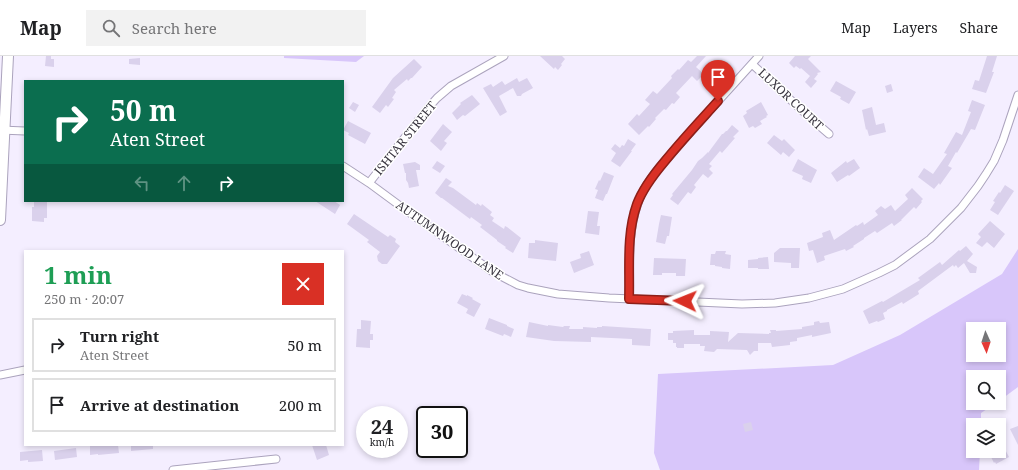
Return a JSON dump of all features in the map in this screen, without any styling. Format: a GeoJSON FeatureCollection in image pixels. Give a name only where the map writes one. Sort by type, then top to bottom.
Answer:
{"type":"FeatureCollection","features":[{"type":"Feature","properties":{"kind":"main road"},"geometry":{"type":"LineString","coordinates":[[0,220],[2,130],[8,56]]}},
{"type":"Feature","properties":{"kind":"street","name":"ISHTAR STREET"},"geometry":{"type":"LineString","coordinates":[[369,183],[437,98],[451,86],[504,56]]}},
{"type":"Feature","properties":{"kind":"street"},"geometry":{"type":"LineString","coordinates":[[629,299],[629,248],[637,205],[641,196],[647,185],[669,156],[759,56]]}},
{"type":"Feature","properties":{"kind":"street","name":"LUXOR COURT"},"geometry":{"type":"LineString","coordinates":[[752,64],[806,115],[829,134]]}},
{"type":"Feature","properties":{"kind":"street","name":"AUTUMNWOOD LANE"},"geometry":{"type":"LineString","coordinates":[[344,167],[369,183],[480,264],[504,279],[518,285],[542,292],[629,299],[742,304],[779,302],[809,298],[843,289],[895,265],[930,239],[961,208],[978,186],[994,161],[1018,98]]}},
{"type":"Feature","properties":{"kind":"street"},"geometry":{"type":"LineString","coordinates":[[2,130],[24,131]]}},
{"type":"Feature","properties":{"kind":"street"},"geometry":{"type":"LineString","coordinates":[[0,374],[24,370]]}},
{"type":"Feature","properties":{"kind":"street"},"geometry":{"type":"LineString","coordinates":[[173,470],[276,459]]}},
{"type":"Feature","properties":{"kind":"shaded area"},"geometry":{"type":"Polygon","coordinates":[[[284,56],[364,56],[356,62],[284,58],[284,56]]]}},
{"type":"Feature","properties":{"kind":"shaded area"},"geometry":{"type":"Polygon","coordinates":[[[1018,249],[1018,387],[1006,396],[1006,370],[966,370],[966,410],[986,410],[981,413],[981,418],[966,418],[966,458],[980,458],[979,470],[660,470],[654,453],[658,374],[833,365],[900,335],[1002,274],[1018,249]]]}},
{"type":"Feature","properties":{"kind":"building"},"geometry":{"type":"Polygon","coordinates":[[[46,56],[51,56],[51,59],[54,59],[54,67],[45,66],[46,56]]]}},
{"type":"Feature","properties":{"kind":"building"},"geometry":{"type":"Polygon","coordinates":[[[540,56],[562,56],[565,59],[558,70],[555,67],[554,69],[540,56]]]}},
{"type":"Feature","properties":{"kind":"building"},"geometry":{"type":"Polygon","coordinates":[[[697,56],[706,56],[696,67],[704,74],[697,81],[692,76],[676,93],[680,97],[674,104],[672,103],[666,110],[664,109],[649,127],[648,126],[639,135],[628,124],[637,114],[639,116],[650,104],[645,100],[653,91],[657,94],[678,69],[679,70],[688,60],[691,62],[697,56]]]}},
{"type":"Feature","properties":{"kind":"building"},"geometry":{"type":"Polygon","coordinates":[[[795,56],[811,56],[808,59],[821,72],[817,73],[818,74],[814,79],[817,81],[811,88],[805,82],[810,76],[801,68],[800,69],[796,66],[794,68],[789,63],[795,56]]]}},
{"type":"Feature","properties":{"kind":"building"},"geometry":{"type":"Polygon","coordinates":[[[987,56],[997,56],[992,72],[994,72],[986,93],[972,89],[975,80],[979,81],[987,56]]]}},
{"type":"Feature","properties":{"kind":"building"},"geometry":{"type":"Polygon","coordinates":[[[140,58],[140,65],[129,64],[129,59],[140,58]]]}},
{"type":"Feature","properties":{"kind":"building"},"geometry":{"type":"Polygon","coordinates":[[[414,59],[422,67],[412,78],[408,81],[407,79],[394,90],[396,92],[392,98],[394,99],[388,107],[386,105],[380,113],[372,107],[393,78],[414,59]]]}},
{"type":"Feature","properties":{"kind":"building"},"geometry":{"type":"Polygon","coordinates":[[[517,78],[519,82],[527,78],[533,88],[521,96],[517,96],[513,88],[499,96],[507,112],[500,116],[483,88],[491,84],[493,87],[502,81],[505,85],[517,78]]]}},
{"type":"Feature","properties":{"kind":"building"},"geometry":{"type":"Polygon","coordinates":[[[836,81],[856,92],[849,104],[840,99],[841,97],[830,91],[836,81]]]}},
{"type":"Feature","properties":{"kind":"building"},"geometry":{"type":"Polygon","coordinates":[[[891,84],[893,91],[887,93],[885,86],[891,84]]]}},
{"type":"Feature","properties":{"kind":"building"},"geometry":{"type":"Polygon","coordinates":[[[472,95],[480,104],[465,116],[463,115],[457,120],[452,113],[461,104],[460,103],[472,95]]]}},
{"type":"Feature","properties":{"kind":"building"},"geometry":{"type":"Polygon","coordinates":[[[972,100],[985,105],[975,130],[971,129],[948,166],[952,168],[940,185],[939,183],[934,189],[918,177],[924,168],[933,174],[947,154],[944,153],[956,132],[962,135],[971,112],[968,111],[972,100]]]}},
{"type":"Feature","properties":{"kind":"building"},"geometry":{"type":"Polygon","coordinates":[[[353,102],[359,105],[355,112],[349,108],[353,102]]]}},
{"type":"Feature","properties":{"kind":"building"},"geometry":{"type":"Polygon","coordinates":[[[761,102],[768,115],[760,121],[762,124],[755,128],[753,126],[749,128],[743,116],[747,113],[746,111],[761,102]]]}},
{"type":"Feature","properties":{"kind":"building"},"geometry":{"type":"Polygon","coordinates":[[[872,107],[876,125],[884,123],[886,132],[869,136],[867,129],[866,130],[862,110],[872,107]]]}},
{"type":"Feature","properties":{"kind":"building"},"geometry":{"type":"Polygon","coordinates":[[[348,121],[371,133],[365,144],[348,135],[349,133],[344,130],[348,121]]]}},
{"type":"Feature","properties":{"kind":"building"},"geometry":{"type":"Polygon","coordinates":[[[443,124],[452,132],[444,141],[447,143],[441,151],[430,141],[443,124]]]}},
{"type":"Feature","properties":{"kind":"building"},"geometry":{"type":"Polygon","coordinates":[[[732,125],[739,131],[722,153],[720,151],[709,164],[712,166],[709,169],[713,173],[708,178],[703,174],[694,185],[696,187],[691,194],[688,192],[678,205],[670,199],[673,195],[672,194],[698,161],[708,153],[722,134],[732,125]]]}},
{"type":"Feature","properties":{"kind":"building"},"geometry":{"type":"Polygon","coordinates":[[[774,135],[782,141],[784,139],[795,150],[789,157],[783,152],[781,155],[767,143],[774,135]]]}},
{"type":"Feature","properties":{"kind":"building"},"geometry":{"type":"Polygon","coordinates":[[[628,139],[636,144],[620,167],[611,161],[616,153],[611,149],[615,144],[620,148],[622,145],[624,146],[628,139]]]}},
{"type":"Feature","properties":{"kind":"building"},"geometry":{"type":"Polygon","coordinates":[[[798,159],[817,170],[811,183],[802,179],[803,176],[792,171],[798,159]]]}},
{"type":"Feature","properties":{"kind":"building"},"geometry":{"type":"Polygon","coordinates":[[[854,159],[860,168],[837,182],[831,173],[846,161],[847,163],[854,159]]]}},
{"type":"Feature","properties":{"kind":"building"},"geometry":{"type":"Polygon","coordinates":[[[437,161],[445,166],[440,173],[432,168],[437,161]]]}},
{"type":"Feature","properties":{"kind":"building"},"geometry":{"type":"Polygon","coordinates":[[[415,162],[420,165],[420,170],[416,170],[419,186],[409,188],[403,164],[415,162]]]}},
{"type":"Feature","properties":{"kind":"building"},"geometry":{"type":"Polygon","coordinates":[[[604,172],[614,176],[603,201],[595,198],[598,190],[595,189],[604,172]]]}},
{"type":"Feature","properties":{"kind":"building"},"geometry":{"type":"Polygon","coordinates":[[[446,178],[452,182],[448,186],[476,205],[477,203],[481,206],[482,204],[492,212],[490,215],[494,218],[492,221],[504,229],[505,226],[507,227],[521,238],[513,253],[480,227],[482,225],[471,217],[470,219],[435,193],[446,178]]]}},
{"type":"Feature","properties":{"kind":"building"},"geometry":{"type":"Polygon","coordinates":[[[1005,185],[1014,191],[998,215],[990,210],[995,202],[993,201],[1005,185]]]}},
{"type":"Feature","properties":{"kind":"building"},"geometry":{"type":"Polygon","coordinates":[[[912,188],[923,199],[916,209],[914,207],[894,226],[892,223],[877,233],[875,231],[853,246],[854,247],[846,251],[845,249],[824,256],[825,260],[817,263],[813,250],[809,251],[807,243],[823,237],[822,233],[830,230],[834,240],[856,225],[857,226],[863,222],[864,225],[878,215],[875,211],[881,206],[885,209],[891,205],[895,211],[908,199],[905,195],[912,188]]]}},
{"type":"Feature","properties":{"kind":"building"},"geometry":{"type":"Polygon","coordinates":[[[34,202],[47,202],[47,218],[44,218],[44,222],[32,221],[32,207],[34,207],[34,202]]]}},
{"type":"Feature","properties":{"kind":"building"},"geometry":{"type":"Polygon","coordinates":[[[317,202],[336,202],[340,205],[335,214],[317,202]]]}},
{"type":"Feature","properties":{"kind":"building"},"geometry":{"type":"Polygon","coordinates":[[[588,211],[599,212],[597,226],[600,226],[599,235],[585,233],[588,211]]]}},
{"type":"Feature","properties":{"kind":"building"},"geometry":{"type":"Polygon","coordinates":[[[354,214],[388,237],[390,235],[396,239],[395,242],[400,246],[387,264],[382,264],[378,261],[377,256],[380,252],[367,242],[369,240],[347,224],[354,214]]]}},
{"type":"Feature","properties":{"kind":"building"},"geometry":{"type":"Polygon","coordinates":[[[661,215],[672,217],[669,236],[667,236],[665,244],[656,242],[661,215]]]}},
{"type":"Feature","properties":{"kind":"building"},"geometry":{"type":"Polygon","coordinates":[[[990,221],[1005,234],[994,248],[987,242],[982,247],[976,243],[981,237],[978,234],[990,221]]]}},
{"type":"Feature","properties":{"kind":"building"},"geometry":{"type":"Polygon","coordinates":[[[535,240],[558,243],[556,261],[528,258],[529,243],[535,243],[535,240]]]}},
{"type":"Feature","properties":{"kind":"building"},"geometry":{"type":"Polygon","coordinates":[[[966,246],[973,254],[967,261],[977,267],[976,273],[970,273],[964,263],[958,268],[956,265],[954,267],[953,265],[918,291],[919,294],[903,304],[902,302],[883,313],[885,319],[869,324],[863,311],[882,301],[883,302],[920,280],[918,278],[940,262],[942,265],[959,250],[960,251],[966,246]]]}},
{"type":"Feature","properties":{"kind":"building"},"geometry":{"type":"Polygon","coordinates":[[[780,248],[800,248],[799,268],[791,268],[791,263],[774,262],[774,253],[780,248]]]}},
{"type":"Feature","properties":{"kind":"building"},"geometry":{"type":"Polygon","coordinates":[[[589,251],[594,265],[574,273],[570,262],[581,258],[580,254],[589,251]]]}},
{"type":"Feature","properties":{"kind":"building"},"geometry":{"type":"Polygon","coordinates":[[[716,251],[726,251],[725,254],[731,255],[730,269],[710,265],[711,254],[715,254],[716,251]]]}},
{"type":"Feature","properties":{"kind":"building"},"geometry":{"type":"Polygon","coordinates":[[[768,257],[769,269],[748,268],[748,260],[768,257]]]}},
{"type":"Feature","properties":{"kind":"building"},"geometry":{"type":"Polygon","coordinates":[[[654,258],[686,259],[685,276],[676,276],[676,273],[662,273],[662,275],[653,275],[654,258]]]}},
{"type":"Feature","properties":{"kind":"building"},"geometry":{"type":"Polygon","coordinates":[[[462,294],[473,298],[472,299],[481,304],[474,317],[466,313],[468,309],[457,303],[462,294]]]}},
{"type":"Feature","properties":{"kind":"building"},"geometry":{"type":"Polygon","coordinates":[[[489,318],[514,329],[511,337],[504,334],[503,336],[485,329],[489,318]]]}},
{"type":"Feature","properties":{"kind":"building"},"geometry":{"type":"Polygon","coordinates":[[[361,320],[371,321],[370,334],[373,334],[373,340],[370,340],[370,348],[356,347],[357,329],[361,329],[361,320]]]}},
{"type":"Feature","properties":{"kind":"building"},"geometry":{"type":"Polygon","coordinates":[[[819,321],[820,323],[829,322],[831,333],[797,338],[797,341],[790,342],[790,345],[772,347],[771,343],[758,343],[758,351],[754,351],[750,355],[747,350],[717,349],[714,352],[704,351],[705,346],[700,346],[700,344],[684,344],[684,348],[677,348],[676,343],[673,343],[673,340],[668,340],[668,333],[673,333],[673,331],[694,330],[694,335],[710,335],[710,331],[729,332],[728,342],[738,333],[769,334],[771,333],[770,330],[802,329],[802,327],[814,325],[814,322],[819,321]]]}},
{"type":"Feature","properties":{"kind":"building"},"geometry":{"type":"Polygon","coordinates":[[[529,322],[548,326],[570,326],[569,329],[583,329],[583,327],[597,328],[602,326],[651,329],[650,346],[632,345],[632,339],[591,337],[591,342],[554,341],[526,337],[529,322]]]}},
{"type":"Feature","properties":{"kind":"building"},"geometry":{"type":"Polygon","coordinates":[[[751,422],[753,430],[745,432],[743,424],[751,422]]]}},
{"type":"Feature","properties":{"kind":"building"},"geometry":{"type":"Polygon","coordinates":[[[1018,426],[1018,445],[1010,429],[1018,426]]]}},
{"type":"Feature","properties":{"kind":"building"},"geometry":{"type":"Polygon","coordinates":[[[90,446],[118,446],[119,453],[90,455],[90,446]]]}},
{"type":"Feature","properties":{"kind":"building"},"geometry":{"type":"Polygon","coordinates":[[[131,446],[153,446],[153,449],[131,451],[131,446]]]}},
{"type":"Feature","properties":{"kind":"building"},"geometry":{"type":"Polygon","coordinates":[[[312,446],[326,446],[329,455],[317,460],[312,446]]]}},
{"type":"Feature","properties":{"kind":"building"},"geometry":{"type":"Polygon","coordinates":[[[76,448],[77,457],[55,460],[54,451],[76,448]]]}},
{"type":"Feature","properties":{"kind":"building"},"geometry":{"type":"Polygon","coordinates":[[[42,450],[43,461],[20,461],[20,452],[42,450]]]}},
{"type":"Feature","properties":{"kind":"building"},"geometry":{"type":"Polygon","coordinates":[[[1006,451],[1009,457],[996,464],[995,462],[994,463],[992,458],[1006,458],[1006,451]]]}},
{"type":"Feature","properties":{"kind":"route"},"geometry":{"type":"LineString","coordinates":[[685,301],[629,299],[629,248],[631,231],[637,205],[647,185],[669,156],[718,101]]}}]}
